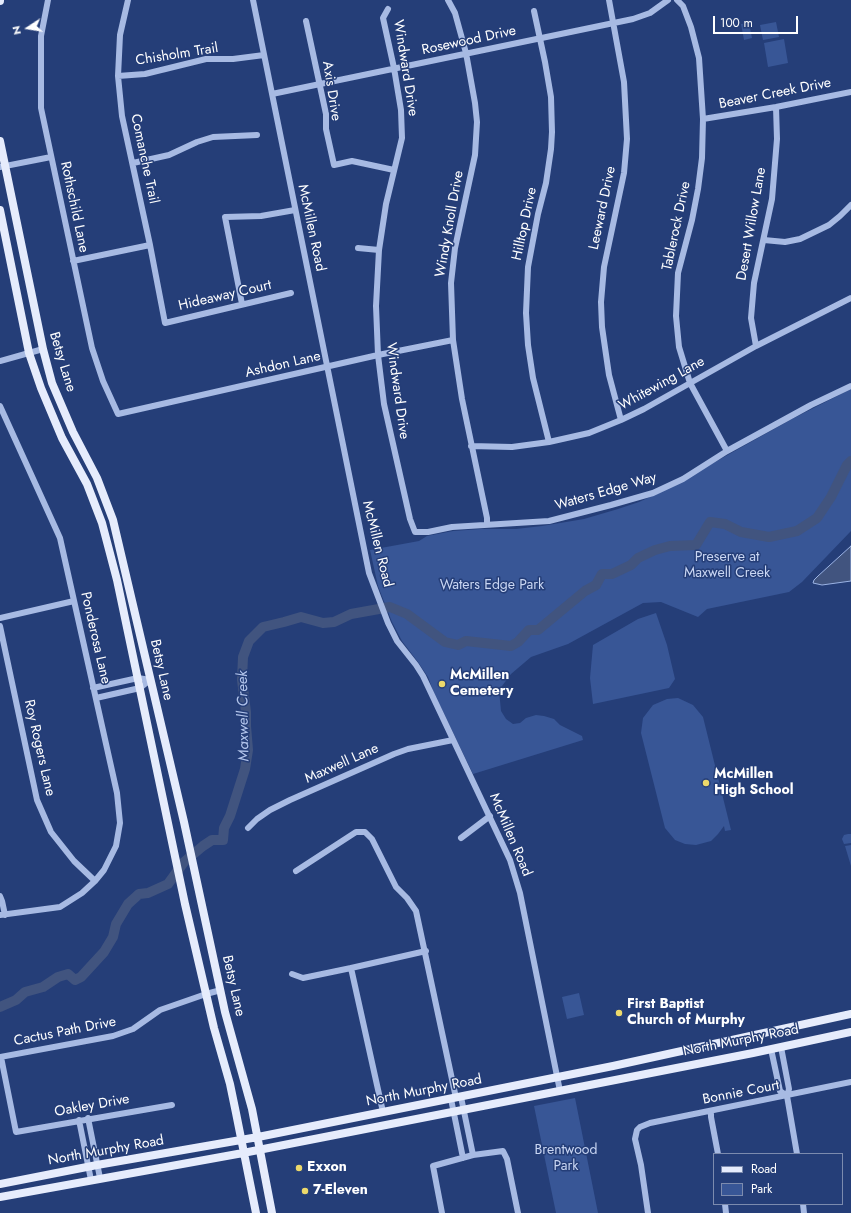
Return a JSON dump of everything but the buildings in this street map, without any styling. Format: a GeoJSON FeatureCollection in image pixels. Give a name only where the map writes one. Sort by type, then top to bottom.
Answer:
{"type":"FeatureCollection","features":[{"type":"Feature","properties":{"kind":"main road","name":"Betsy Lane"},"geometry":{"type":"LineString","coordinates":[[0,141],[2,167],[42,349],[52,383],[73,432],[97,478],[113,520],[184,822],[198,892],[229,1026],[252,1109],[272,1213]]}},
{"type":"Feature","properties":{"kind":"main road","name":"Betsy Lane"},"geometry":{"type":"LineString","coordinates":[[0,210],[29,353],[41,388],[62,438],[87,484],[102,523],[117,580],[185,904],[206,994],[230,1084],[256,1213]]}},
{"type":"Feature","properties":{"kind":"main road","name":"North Murphy Road"},"geometry":{"type":"LineString","coordinates":[[0,1184],[97,1165],[258,1137],[456,1098],[851,1014]]}},
{"type":"Feature","properties":{"kind":"main road","name":"North Murphy Road"},"geometry":{"type":"LineString","coordinates":[[0,1197],[243,1153],[851,1032]]}},
{"type":"Feature","properties":{"kind":"street","name":"Rothschild Lane"},"geometry":{"type":"LineString","coordinates":[[48,0],[41,36],[41,108],[92,348],[104,382],[118,414]]}},
{"type":"Feature","properties":{"kind":"street","name":"Comanche Trail"},"geometry":{"type":"LineString","coordinates":[[128,0],[120,35],[118,76],[122,116],[150,245],[164,323]]}},
{"type":"Feature","properties":{"kind":"street","name":"McMillen Road"},"geometry":{"type":"LineString","coordinates":[[253,0],[369,572],[377,595],[397,641],[423,676],[510,860],[520,893],[560,1091]]}},
{"type":"Feature","properties":{"kind":"street","name":"Windy Knoll Drive"},"geometry":{"type":"LineString","coordinates":[[448,0],[455,13],[466,53],[477,122],[475,154],[455,248],[451,283],[453,340],[461,391],[487,518],[487,525]]}},
{"type":"Feature","properties":{"kind":"street","name":"Leeward Drive"},"geometry":{"type":"LineString","coordinates":[[609,0],[624,82],[627,138],[624,173],[604,268],[601,302],[602,327],[609,375],[621,420]]}},
{"type":"Feature","properties":{"kind":"street","name":"Rosewood Drive"},"geometry":{"type":"LineString","coordinates":[[272,94],[633,19],[650,13],[668,0]]}},
{"type":"Feature","properties":{"kind":"street","name":"Tablerock Drive"},"geometry":{"type":"LineString","coordinates":[[677,0],[683,6],[691,27],[699,58],[703,119],[702,158],[698,189],[692,220],[678,273],[676,316],[679,347],[690,383],[727,451]]}},
{"type":"Feature","properties":{"kind":"street","name":"Windward Drive"},"geometry":{"type":"LineString","coordinates":[[388,9],[383,18],[401,110],[402,138],[386,204],[379,250],[376,306],[378,355],[387,419],[410,519],[415,532]]}},
{"type":"Feature","properties":{"kind":"street","name":"Hilltop Drive"},"geometry":{"type":"LineString","coordinates":[[534,11],[551,97],[552,148],[546,183],[531,244],[527,274],[526,313],[528,345],[533,378],[549,442]]}},
{"type":"Feature","properties":{"kind":"street","name":"Axis Drive"},"geometry":{"type":"LineString","coordinates":[[306,21],[326,114],[326,130],[334,165],[352,161],[394,170]]}},
{"type":"Feature","properties":{"kind":"street","name":"Chisholm Trail"},"geometry":{"type":"LineString","coordinates":[[118,76],[145,74],[206,60],[233,59],[264,55]]}},
{"type":"Feature","properties":{"kind":"street","name":"Beaver Creek Drive"},"geometry":{"type":"LineString","coordinates":[[703,119],[776,107],[851,92]]}},
{"type":"Feature","properties":{"kind":"street","name":"Desert Willow Lane"},"geometry":{"type":"LineString","coordinates":[[756,346],[751,318],[754,283],[772,199],[777,140],[776,107]]}},
{"type":"Feature","properties":{"kind":"street"},"geometry":{"type":"LineString","coordinates":[[133,163],[169,155],[196,142],[213,136],[257,135]]}},
{"type":"Feature","properties":{"kind":"street"},"geometry":{"type":"LineString","coordinates":[[2,167],[51,157]]}},
{"type":"Feature","properties":{"kind":"street"},"geometry":{"type":"LineString","coordinates":[[764,240],[785,242],[800,239],[829,225],[851,205]]}},
{"type":"Feature","properties":{"kind":"street"},"geometry":{"type":"LineString","coordinates":[[242,304],[224,217],[261,216],[295,210]]}},
{"type":"Feature","properties":{"kind":"street"},"geometry":{"type":"LineString","coordinates":[[73,262],[150,245]]}},
{"type":"Feature","properties":{"kind":"street"},"geometry":{"type":"LineString","coordinates":[[358,248],[379,250]]}},
{"type":"Feature","properties":{"kind":"street","name":"Hideaway Court"},"geometry":{"type":"LineString","coordinates":[[164,323],[291,293]]}},
{"type":"Feature","properties":{"kind":"street","name":"Whitewing Lane"},"geometry":{"type":"LineString","coordinates":[[472,446],[512,447],[549,442],[589,433],[621,420],[756,346],[851,298]]}},
{"type":"Feature","properties":{"kind":"street","name":"Ashdon Lane"},"geometry":{"type":"LineString","coordinates":[[118,414],[378,355],[453,340]]}},
{"type":"Feature","properties":{"kind":"street"},"geometry":{"type":"LineString","coordinates":[[0,361],[42,349]]}},
{"type":"Feature","properties":{"kind":"street","name":"Waters Edge Way"},"geometry":{"type":"LineString","coordinates":[[415,532],[549,521],[653,493],[683,479],[727,451],[811,405],[851,386]]}},
{"type":"Feature","properties":{"kind":"street","name":"Ponderosa Lane"},"geometry":{"type":"LineString","coordinates":[[0,406],[60,538],[117,794],[120,823],[116,846],[104,870],[82,893],[60,907],[3,915]]}},
{"type":"Feature","properties":{"kind":"street"},"geometry":{"type":"LineString","coordinates":[[0,618],[74,600]]}},
{"type":"Feature","properties":{"kind":"street","name":"Roy Rogers Lane"},"geometry":{"type":"LineString","coordinates":[[0,626],[37,800],[52,832],[74,861],[95,881]]}},
{"type":"Feature","properties":{"kind":"street"},"geometry":{"type":"LineString","coordinates":[[93,688],[138,678],[150,680]]}},
{"type":"Feature","properties":{"kind":"street"},"geometry":{"type":"LineString","coordinates":[[96,698],[140,688],[150,680]]}},
{"type":"Feature","properties":{"kind":"street","name":"Maxwell Lane"},"geometry":{"type":"LineString","coordinates":[[248,828],[257,819],[270,810],[390,756],[408,749],[453,740]]}},
{"type":"Feature","properties":{"kind":"street"},"geometry":{"type":"LineString","coordinates":[[461,838],[490,816]]}},
{"type":"Feature","properties":{"kind":"street"},"geometry":{"type":"LineString","coordinates":[[296,872],[356,832],[361,831],[368,834],[396,887],[416,911],[426,951],[456,1098],[454,1111],[463,1158]]}},
{"type":"Feature","properties":{"kind":"street"},"geometry":{"type":"LineString","coordinates":[[0,896],[3,915]]}},
{"type":"Feature","properties":{"kind":"street"},"geometry":{"type":"LineString","coordinates":[[292,974],[303,978],[426,951]]}},
{"type":"Feature","properties":{"kind":"street"},"geometry":{"type":"LineString","coordinates":[[351,968],[382,1112]]}},
{"type":"Feature","properties":{"kind":"street","name":"Cactus Path Drive"},"geometry":{"type":"LineString","coordinates":[[1,1057],[113,1036],[133,1029],[160,1010],[221,990]]}},
{"type":"Feature","properties":{"kind":"street"},"geometry":{"type":"LineString","coordinates":[[781,1047],[789,1089],[787,1096],[797,1153]]}},
{"type":"Feature","properties":{"kind":"street"},"geometry":{"type":"LineString","coordinates":[[771,1049],[780,1091],[787,1096]]}},
{"type":"Feature","properties":{"kind":"street","name":"Oakley Drive"},"geometry":{"type":"LineString","coordinates":[[1,1057],[16,1132],[172,1104]]}},
{"type":"Feature","properties":{"kind":"street","name":"Bonnie Court"},"geometry":{"type":"LineString","coordinates":[[648,1213],[641,1165],[635,1139],[637,1130],[650,1123],[851,1082]]}},
{"type":"Feature","properties":{"kind":"street"},"geometry":{"type":"LineString","coordinates":[[456,1098],[463,1109],[473,1155]]}},
{"type":"Feature","properties":{"kind":"street"},"geometry":{"type":"LineString","coordinates":[[711,1111],[718,1153]]}},
{"type":"Feature","properties":{"kind":"street"},"geometry":{"type":"LineString","coordinates":[[88,1118],[100,1178]]}},
{"type":"Feature","properties":{"kind":"street"},"geometry":{"type":"LineString","coordinates":[[79,1120],[91,1180]]}},
{"type":"Feature","properties":{"kind":"street"},"geometry":{"type":"LineString","coordinates":[[442,1213],[433,1166],[473,1155],[503,1151],[507,1159],[518,1213]]}},
{"type":"Feature","properties":{"kind":"green space"},"geometry":{"type":"Polygon","coordinates":[[[776,22],[779,37],[763,40],[760,25],[776,22]]]}},
{"type":"Feature","properties":{"kind":"green space"},"geometry":{"type":"Polygon","coordinates":[[[749,23],[752,38],[744,40],[741,24],[749,23]]]}},
{"type":"Feature","properties":{"kind":"green space"},"geometry":{"type":"Polygon","coordinates":[[[784,39],[788,63],[768,67],[764,43],[784,39]]]}},
{"type":"Feature","properties":{"kind":"green space"},"geometry":{"type":"Polygon","coordinates":[[[851,389],[851,531],[802,582],[789,592],[707,609],[698,617],[661,602],[643,603],[568,644],[531,657],[511,674],[499,690],[501,711],[506,719],[513,724],[520,723],[526,718],[536,715],[544,716],[554,719],[560,725],[582,736],[583,740],[473,774],[434,693],[428,677],[402,641],[392,622],[378,586],[370,550],[419,541],[427,536],[453,531],[516,529],[584,519],[639,502],[665,490],[792,419],[851,389]]]}},
{"type":"Feature","properties":{"kind":"green space"},"geometry":{"type":"Polygon","coordinates":[[[656,613],[667,645],[675,679],[669,688],[593,704],[590,678],[593,645],[638,619],[656,613]]]}},
{"type":"Feature","properties":{"kind":"green space"},"geometry":{"type":"Polygon","coordinates":[[[678,698],[693,705],[703,717],[731,830],[725,831],[724,826],[711,841],[696,845],[685,844],[675,840],[665,828],[641,733],[643,718],[653,705],[667,699],[678,698]]]}},
{"type":"Feature","properties":{"kind":"green space"},"geometry":{"type":"Polygon","coordinates":[[[851,834],[851,843],[844,844],[842,839],[844,835],[851,834]]]}},
{"type":"Feature","properties":{"kind":"green space"},"geometry":{"type":"Polygon","coordinates":[[[851,845],[851,866],[845,846],[851,845]]]}},
{"type":"Feature","properties":{"kind":"green space"},"geometry":{"type":"Polygon","coordinates":[[[579,993],[584,1015],[567,1019],[562,997],[579,993]]]}},
{"type":"Feature","properties":{"kind":"green space","name":"Brentwood Park"},"geometry":{"type":"Polygon","coordinates":[[[575,1098],[598,1213],[556,1213],[534,1106],[575,1098]]]}},
{"type":"Feature","properties":{"kind":"shaded area"},"geometry":{"type":"Polygon","coordinates":[[[851,546],[851,581],[822,585],[813,583],[818,576],[851,546]]]}},
{"type":"Feature","properties":{"kind":"waterway","name":"Maxwell Creek"},"geometry":{"type":"LineString","coordinates":[[0,1007],[16,1000],[25,992],[43,987],[58,977],[68,974],[75,980],[81,977],[104,952],[113,937],[116,924],[128,904],[139,894],[148,893],[168,884],[184,862],[203,846],[212,840],[223,840],[224,828],[230,816],[245,769],[248,750],[246,712],[242,680],[243,657],[249,641],[263,627],[301,617],[323,623],[334,622],[351,614],[390,607],[407,614],[445,642],[458,645],[466,641],[511,646],[518,642],[529,630],[538,630],[585,591],[596,585],[602,574],[612,574],[631,565],[638,558],[655,550],[670,546],[696,545],[710,522],[725,524],[741,532],[769,537],[797,531],[817,518],[831,497],[847,465],[851,461]]}},
{"type":"Feature","properties":{"kind":"place","name":"McMillen Cemetery"},"geometry":{"type":"Point","coordinates":[442,684]}},
{"type":"Feature","properties":{"kind":"place","name":"McMillen High School"},"geometry":{"type":"Point","coordinates":[706,783]}},
{"type":"Feature","properties":{"kind":"place","name":"First Baptist Church of Murphy"},"geometry":{"type":"Point","coordinates":[619,1013]}},
{"type":"Feature","properties":{"kind":"place","name":"Exxon"},"geometry":{"type":"Point","coordinates":[299,1168]}},
{"type":"Feature","properties":{"kind":"place","name":"7-Eleven"},"geometry":{"type":"Point","coordinates":[305,1191]}},
{"type":"Feature","properties":{"kind":"park label","name":"Preserve at Maxwell Creek"},"geometry":{"type":"Point","coordinates":[727,566]}},
{"type":"Feature","properties":{"kind":"park label","name":"Waters Edge Park"},"geometry":{"type":"Point","coordinates":[492,586]}}]}
